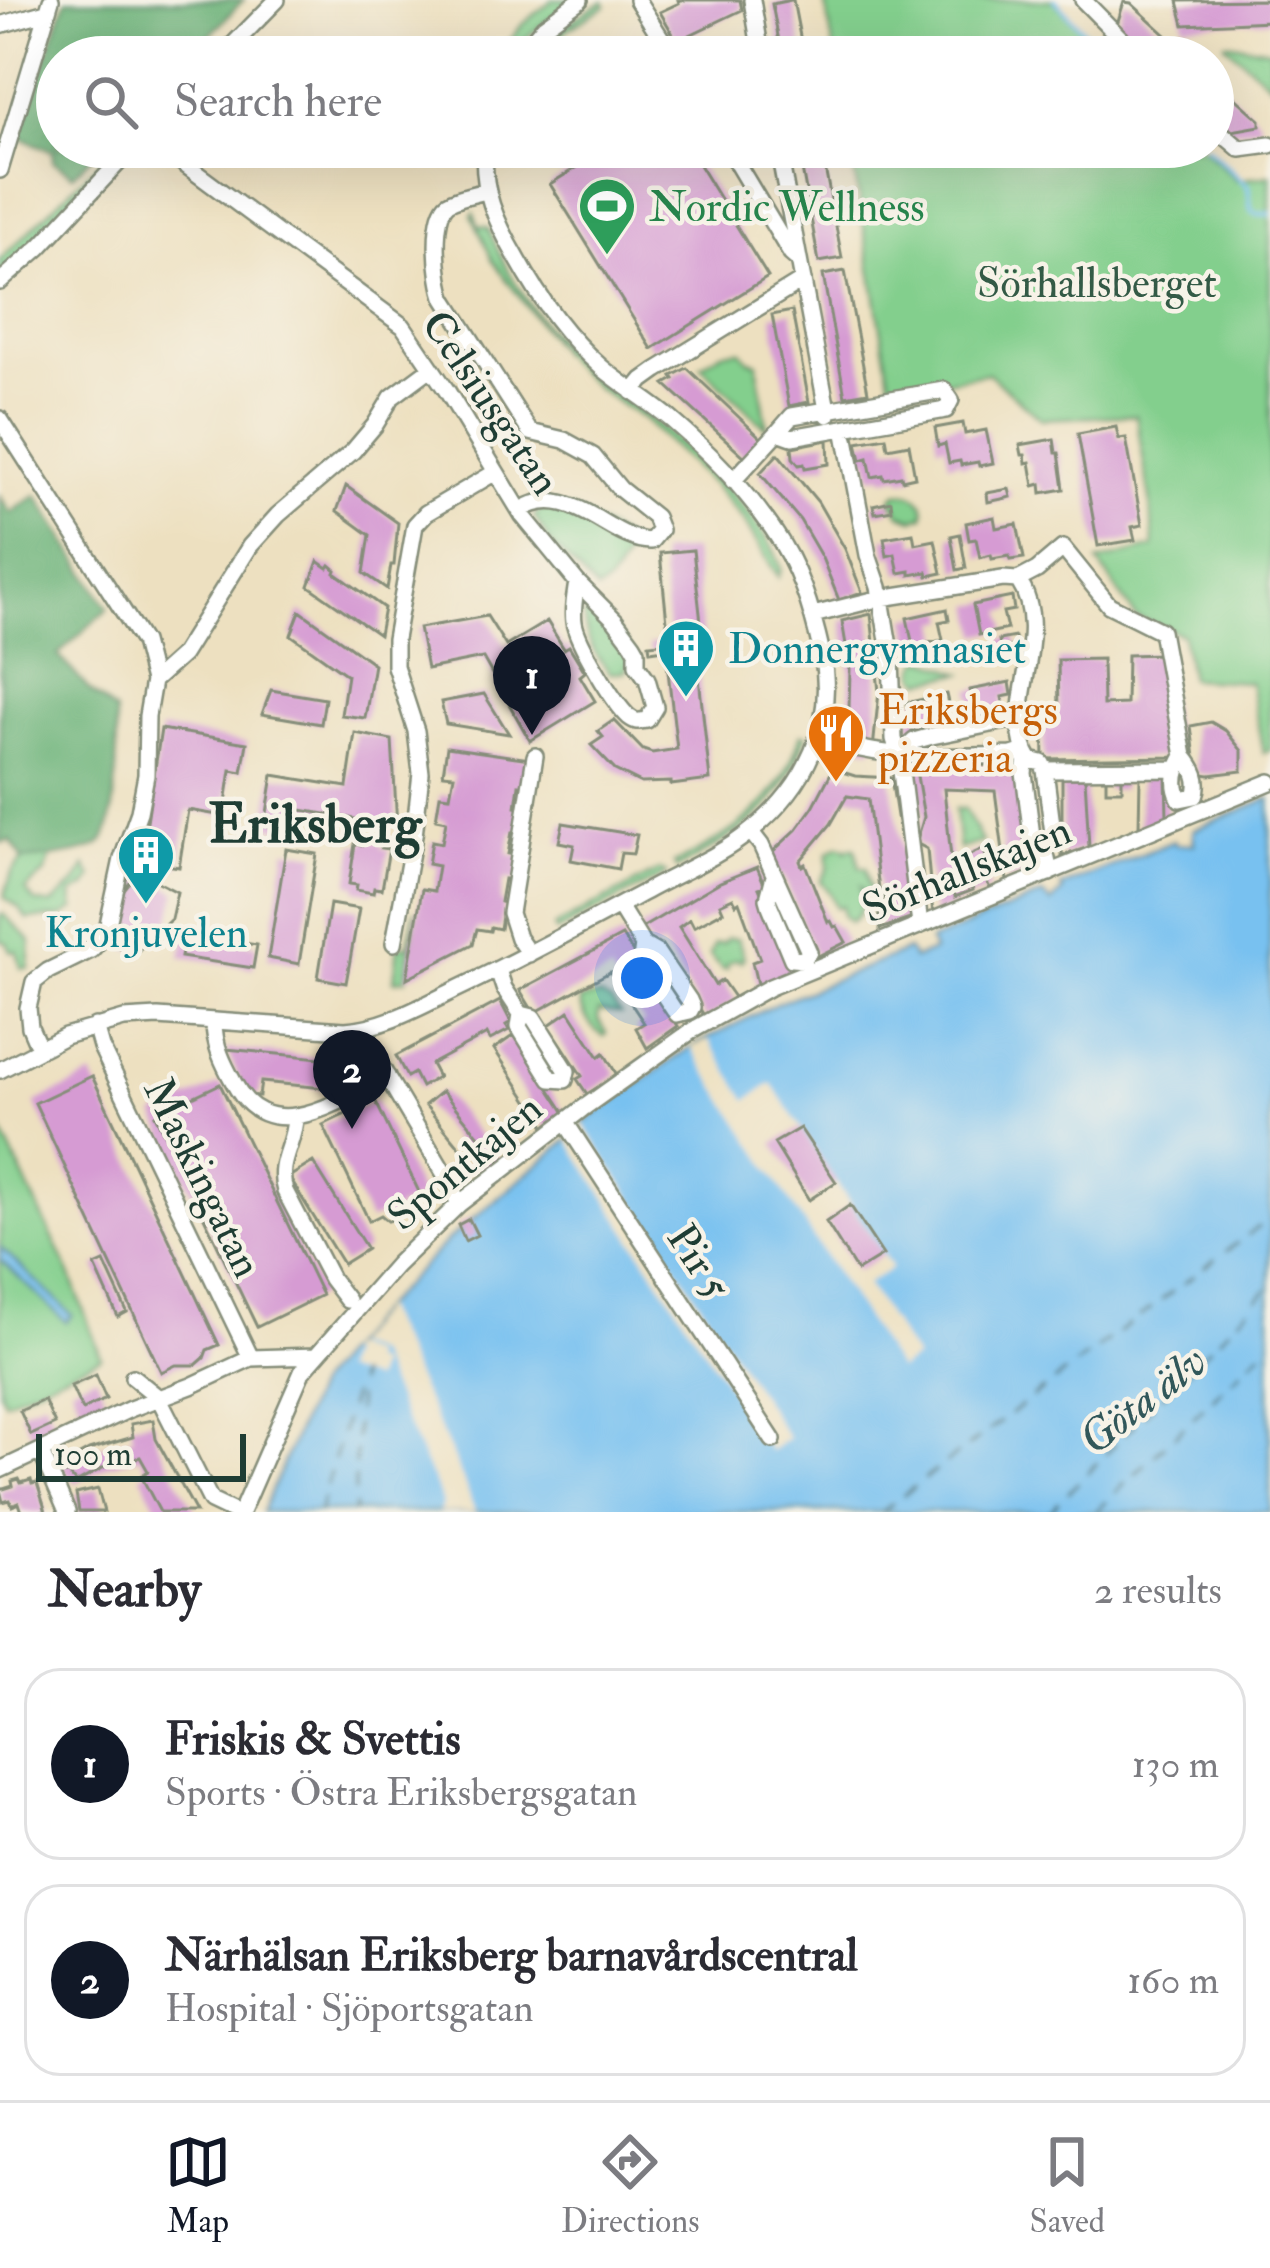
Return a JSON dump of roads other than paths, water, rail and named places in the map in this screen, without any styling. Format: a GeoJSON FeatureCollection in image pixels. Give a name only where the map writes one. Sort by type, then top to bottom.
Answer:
{"type":"FeatureCollection","features":[{"type":"Feature","properties":{"kind":"street"},"geometry":{"type":"LineString","coordinates":[[242,36],[277,0]]}},
{"type":"Feature","properties":{"kind":"street"},"geometry":{"type":"LineString","coordinates":[[536,36],[580,0]]}},
{"type":"Feature","properties":{"kind":"street"},"geometry":{"type":"LineString","coordinates":[[637,0],[660,36]]}},
{"type":"Feature","properties":{"kind":"street"},"geometry":{"type":"LineString","coordinates":[[752,0],[758,36]]}},
{"type":"Feature","properties":{"kind":"street"},"geometry":{"type":"LineString","coordinates":[[1083,0],[1118,36]]}},
{"type":"Feature","properties":{"kind":"street"},"geometry":{"type":"LineString","coordinates":[[0,26],[48,6]]}},
{"type":"Feature","properties":{"kind":"street"},"geometry":{"type":"LineString","coordinates":[[39,36],[48,6]]}},
{"type":"Feature","properties":{"kind":"street"},"geometry":{"type":"LineString","coordinates":[[0,170],[36,47]]}},
{"type":"Feature","properties":{"kind":"street"},"geometry":{"type":"LineString","coordinates":[[1234,144],[1240,149],[1270,145]]}},
{"type":"Feature","properties":{"kind":"street"},"geometry":{"type":"LineString","coordinates":[[0,282],[40,247],[113,168]]}},
{"type":"Feature","properties":{"kind":"street","name":"Celsiusgatan"},"geometry":{"type":"LineString","coordinates":[[189,168],[403,326],[520,512],[637,651],[637,665],[654,699],[654,712],[647,720],[636,721],[627,715],[577,634],[573,602],[577,582]]}},
{"type":"Feature","properties":{"kind":"street"},"geometry":{"type":"LineString","coordinates":[[0,1070],[95,1026],[141,1017],[319,1030],[364,1029],[397,1017],[498,970],[751,832],[810,762],[820,735],[825,671],[799,575],[772,527],[734,481],[671,420],[599,364],[568,333],[535,290],[496,218],[486,191],[485,168]]}},
{"type":"Feature","properties":{"kind":"street"},"geometry":{"type":"LineString","coordinates":[[740,168],[800,262]]}},
{"type":"Feature","properties":{"kind":"street"},"geometry":{"type":"LineString","coordinates":[[782,168],[827,409],[837,429],[878,580],[920,925]]}},
{"type":"Feature","properties":{"kind":"street"},"geometry":{"type":"LineString","coordinates":[[486,191],[448,202],[442,211],[437,261],[445,299],[530,432],[564,440],[593,456],[620,489],[655,517],[660,530],[651,541],[638,541],[589,512],[568,506],[541,502],[520,512]]}},
{"type":"Feature","properties":{"kind":"street"},"geometry":{"type":"LineString","coordinates":[[633,392],[657,370],[803,280]]}},
{"type":"Feature","properties":{"kind":"street"},"geometry":{"type":"LineString","coordinates":[[154,681],[182,655],[250,546],[278,515],[353,452],[392,398],[431,368]]}},
{"type":"Feature","properties":{"kind":"street"},"geometry":{"type":"LineString","coordinates":[[734,481],[792,416],[944,390],[951,400],[946,410],[792,437],[778,432]]}},
{"type":"Feature","properties":{"kind":"street"},"geometry":{"type":"LineString","coordinates":[[0,419],[114,592],[143,642],[154,681],[139,812],[122,859],[107,929],[91,950],[34,982],[28,1008],[36,1041],[42,1047]]}},
{"type":"Feature","properties":{"kind":"street"},"geometry":{"type":"LineString","coordinates":[[394,944],[421,773],[416,730],[395,666],[395,639],[415,525],[426,513],[494,473]]}},
{"type":"Feature","properties":{"kind":"street"},"geometry":{"type":"LineString","coordinates":[[813,615],[881,598],[1018,580],[1063,548],[1109,605],[1161,631],[1180,762]]}},
{"type":"Feature","properties":{"kind":"street"},"geometry":{"type":"LineString","coordinates":[[833,742],[899,754],[1027,755],[1045,770],[1050,842],[1035,843],[1032,836],[1024,772],[1027,755],[1021,718],[1033,637],[1026,592],[1018,580]]}},
{"type":"Feature","properties":{"kind":"street"},"geometry":{"type":"LineString","coordinates":[[604,679],[624,679],[637,665]]}},
{"type":"Feature","properties":{"kind":"street"},"geometry":{"type":"LineString","coordinates":[[899,754],[914,741],[1021,718]]}},
{"type":"Feature","properties":{"kind":"street"},"geometry":{"type":"LineString","coordinates":[[529,953],[510,913],[535,756]]}},
{"type":"Feature","properties":{"kind":"street"},"geometry":{"type":"LineString","coordinates":[[1045,770],[1180,762],[1196,773],[1198,803]]}},
{"type":"Feature","properties":{"kind":"street","name":"Sörhallskajen"},"geometry":{"type":"LineString","coordinates":[[689,1022],[754,996],[805,966],[1050,873],[1198,803],[1270,782]]}},
{"type":"Feature","properties":{"kind":"street"},"geometry":{"type":"LineString","coordinates":[[751,832],[774,876],[770,906],[792,959],[805,966]]}},
{"type":"Feature","properties":{"kind":"street"},"geometry":{"type":"LineString","coordinates":[[1044,845],[1050,873]]}},
{"type":"Feature","properties":{"kind":"street"},"geometry":{"type":"LineString","coordinates":[[619,906],[643,945],[640,960],[677,1014],[689,1022]]}},
{"type":"Feature","properties":{"kind":"street"},"geometry":{"type":"LineString","coordinates":[[498,970],[521,1014],[518,1027],[551,1079],[565,1080],[582,1108]]}},
{"type":"Feature","properties":{"kind":"street"},"geometry":{"type":"LineString","coordinates":[[214,1022],[216,1046],[244,1102],[275,1117],[295,1118],[387,1076]]}},
{"type":"Feature","properties":{"kind":"street","name":"Spontkajen"},"geometry":{"type":"LineString","coordinates":[[238,1512],[302,1372],[359,1305],[454,1213],[689,1022]]}},
{"type":"Feature","properties":{"kind":"street","name":"Maskingatan"},"geometry":{"type":"LineString","coordinates":[[95,1026],[251,1358]]}},
{"type":"Feature","properties":{"kind":"street"},"geometry":{"type":"LineString","coordinates":[[364,1029],[370,1048],[447,1178],[454,1213]]}},
{"type":"Feature","properties":{"kind":"street"},"geometry":{"type":"LineString","coordinates":[[295,1118],[283,1160],[285,1191],[331,1280],[347,1300]]}},
{"type":"Feature","properties":{"kind":"street","name":"Pir 5"},"geometry":{"type":"LineString","coordinates":[[566,1123],[773,1440]]}},
{"type":"Feature","properties":{"kind":"street"},"geometry":{"type":"LineString","coordinates":[[0,1470],[251,1358],[316,1355]]}},
{"type":"Feature","properties":{"kind":"street"},"geometry":{"type":"LineString","coordinates":[[134,1377],[159,1398],[211,1502],[238,1512]]}},
{"type":"Feature","properties":{"kind":"street"},"geometry":{"type":"LineString","coordinates":[[41,1452],[67,1512]]}},
{"type":"Feature","properties":{"kind":"water","name":"Göta älv"},"geometry":{"type":"Polygon","coordinates":[[[1270,798],[1270,1512],[262,1512],[318,1382],[449,1239],[583,1123],[691,1047],[778,1003],[908,950],[913,959],[933,951],[930,941],[1042,895],[1051,903],[1063,891],[1061,887],[1174,841],[1176,845],[1194,844],[1193,830],[1270,798]]]}},
{"type":"Feature","properties":{"kind":"water"},"geometry":{"type":"Polygon","coordinates":[[[0,1247],[72,1315],[66,1322],[0,1259],[0,1247]]]}},
{"type":"Feature","properties":{"kind":"waterway"},"geometry":{"type":"LineString","coordinates":[[1055,0],[1088,36]]}},
{"type":"Feature","properties":{"kind":"waterway"},"geometry":{"type":"LineString","coordinates":[[1229,168],[1248,186],[1251,210],[1270,214]]}},
{"type":"Feature","properties":{"kind":"place","name":"Nordic Wellness"},"geometry":{"type":"Point","coordinates":[607,257]}},
{"type":"Feature","properties":{"kind":"place","name":"Donnergymnasiet"},"geometry":{"type":"Point","coordinates":[686,699]}},
{"type":"Feature","properties":{"kind":"place","name":"Friskis & Svettis"},"geometry":{"type":"Point","coordinates":[532,735]}},
{"type":"Feature","properties":{"kind":"place","name":"Eriksbergs pizzeria"},"geometry":{"type":"Point","coordinates":[836,784]}},
{"type":"Feature","properties":{"kind":"place","name":"Kronjuvelen"},"geometry":{"type":"Point","coordinates":[146,906]}},
{"type":"Feature","properties":{"kind":"place","name":"Närhälsan Eriksberg barnavårdscentral"},"geometry":{"type":"Point","coordinates":[352,1129]}},
{"type":"Feature","properties":{"kind":"district","name":"Eriksberg"},"geometry":{"type":"Point","coordinates":[315,823]}},
{"type":"Feature","properties":{"kind":"park label","name":"Sörhallsberget"},"geometry":{"type":"Point","coordinates":[1097,282]}}]}
